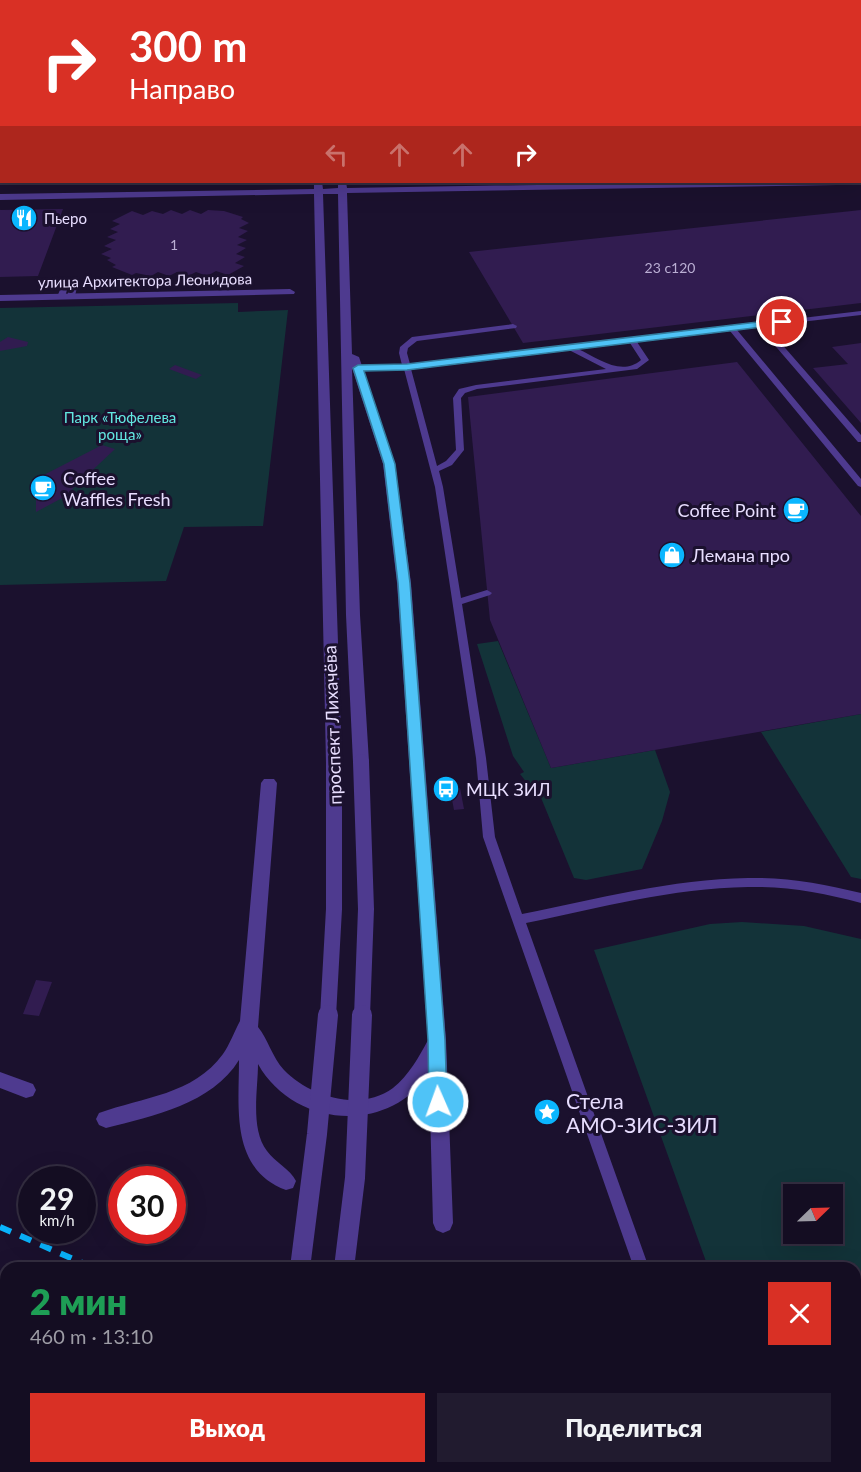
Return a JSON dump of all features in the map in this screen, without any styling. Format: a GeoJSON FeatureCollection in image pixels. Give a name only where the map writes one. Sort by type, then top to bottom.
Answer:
{"type":"FeatureCollection","features":[{"type":"Feature","properties":{"kind":"street"},"geometry":{"type":"LineString","coordinates":[[0,197],[342,186],[802,183]]}},
{"type":"Feature","properties":{"kind":"street","name":"проспект Лихачёва"},"geometry":{"type":"LineString","coordinates":[[342,186],[353,615],[366,909],[355,1178],[345,1262]]}},
{"type":"Feature","properties":{"kind":"street","name":"проспект Лихачёва"},"geometry":{"type":"LineString","coordinates":[[301,1262],[323,1078],[334,910],[334,763],[318,187]]}},
{"type":"Feature","properties":{"kind":"street","name":"улица Архитектора Леонидова"},"geometry":{"type":"LineString","coordinates":[[0,298],[290,292]]}},
{"type":"Feature","properties":{"kind":"street"},"geometry":{"type":"LineString","coordinates":[[356,362],[390,464],[404,583],[437,1040],[443,1223]]}},
{"type":"Feature","properties":{"kind":"street"},"geometry":{"type":"LineString","coordinates":[[269,783],[249,1022],[248,1127],[250,1141],[264,1166],[286,1181]]}},
{"type":"Feature","properties":{"kind":"street"},"geometry":{"type":"LineString","coordinates":[[249,1022],[259,1051],[277,1077],[291,1091],[324,1105],[360,1108],[373,1106],[392,1098],[407,1087],[422,1070],[437,1040]]}},
{"type":"Feature","properties":{"kind":"street"},"geometry":{"type":"LineString","coordinates":[[106,1119],[158,1106],[186,1095],[205,1083],[227,1064],[249,1022]]}},
{"type":"Feature","properties":{"kind":"street"},"geometry":{"type":"LineString","coordinates":[[0,1080],[26,1090]]}},
{"type":"Feature","properties":{"kind":"lane"},"geometry":{"type":"LineString","coordinates":[[66,296],[76,278]]}},
{"type":"Feature","properties":{"kind":"lane"},"geometry":{"type":"LineString","coordinates":[[66,296],[67,279]]}},
{"type":"Feature","properties":{"kind":"lane"},"geometry":{"type":"LineString","coordinates":[[356,362],[407,367],[861,313]]}},
{"type":"Feature","properties":{"kind":"lane"},"geometry":{"type":"LineString","coordinates":[[761,325],[861,441]]}},
{"type":"Feature","properties":{"kind":"lane"},"geometry":{"type":"LineString","coordinates":[[513,326],[415,339],[404,347],[407,367],[435,470],[481,759],[489,837],[640,1262]]}},
{"type":"Feature","properties":{"kind":"lane"},"geometry":{"type":"LineString","coordinates":[[732,328],[861,484]]}},
{"type":"Feature","properties":{"kind":"lane"},"geometry":{"type":"LineString","coordinates":[[435,470],[450,463],[460,450],[457,398],[462,391],[476,387],[637,367],[644,364],[643,357],[632,340]]}},
{"type":"Feature","properties":{"kind":"lane"},"geometry":{"type":"LineString","coordinates":[[571,348],[615,370]]}},
{"type":"Feature","properties":{"kind":"lane"},"geometry":{"type":"LineString","coordinates":[[457,602],[487,594]]}},
{"type":"Feature","properties":{"kind":"lane"},"geometry":{"type":"LineString","coordinates":[[518,920],[685,888],[723,883],[803,885],[861,898]]}},
{"type":"Feature","properties":{"kind":"green space","name":"Парк «Тюфелева роща»"},"geometry":{"type":"Polygon","coordinates":[[[238,303],[238,312],[288,310],[263,526],[184,527],[166,581],[0,585],[0,308],[238,303]]]}},
{"type":"Feature","properties":{"kind":"green space"},"geometry":{"type":"Polygon","coordinates":[[[498,641],[551,768],[655,750],[670,792],[662,821],[642,869],[586,880],[574,878],[537,788],[532,789],[520,774],[524,772],[513,756],[477,644],[498,641]]]}},
{"type":"Feature","properties":{"kind":"green space"},"geometry":{"type":"Polygon","coordinates":[[[861,714],[861,879],[851,877],[761,732],[861,714]]]}},
{"type":"Feature","properties":{"kind":"green space"},"geometry":{"type":"Polygon","coordinates":[[[742,922],[804,926],[861,939],[861,1262],[706,1262],[594,950],[710,924],[742,922]]]}},
{"type":"Feature","properties":{"kind":"building"},"geometry":{"type":"Polygon","coordinates":[[[63,209],[38,276],[0,277],[0,210],[63,209]]]}},
{"type":"Feature","properties":{"kind":"building"},"geometry":{"type":"Polygon","coordinates":[[[171,210],[182,214],[190,210],[201,214],[208,210],[224,211],[243,217],[241,219],[249,223],[239,228],[248,231],[238,237],[247,240],[237,245],[246,248],[236,254],[245,257],[235,263],[244,266],[228,275],[216,271],[207,276],[196,272],[188,276],[177,272],[169,276],[158,272],[151,276],[136,273],[132,275],[112,267],[116,265],[107,260],[111,258],[101,254],[112,249],[104,246],[116,240],[107,237],[118,232],[110,229],[120,224],[112,221],[132,211],[143,215],[152,211],[163,214],[171,210]]]}},
{"type":"Feature","properties":{"kind":"building"},"geometry":{"type":"Polygon","coordinates":[[[861,210],[861,303],[523,343],[469,252],[861,210]]]}},
{"type":"Feature","properties":{"kind":"building"},"geometry":{"type":"Polygon","coordinates":[[[8,337],[28,342],[27,346],[0,351],[0,342],[8,337]]]}},
{"type":"Feature","properties":{"kind":"building"},"geometry":{"type":"Polygon","coordinates":[[[861,343],[861,423],[813,368],[848,364],[832,347],[861,343]]]}},
{"type":"Feature","properties":{"kind":"building","name":"Лемана про"},"geometry":{"type":"Polygon","coordinates":[[[737,362],[861,516],[861,714],[551,768],[490,620],[468,397],[737,362]]]}},
{"type":"Feature","properties":{"kind":"building"},"geometry":{"type":"Polygon","coordinates":[[[175,365],[202,375],[196,379],[169,369],[175,365]]]}},
{"type":"Feature","properties":{"kind":"building"},"geometry":{"type":"Polygon","coordinates":[[[102,445],[115,449],[64,497],[36,512],[36,479],[102,445]]]}},
{"type":"Feature","properties":{"kind":"building"},"geometry":{"type":"Polygon","coordinates":[[[460,788],[464,809],[454,810],[450,789],[460,788]]]}},
{"type":"Feature","properties":{"kind":"building"},"geometry":{"type":"Polygon","coordinates":[[[36,980],[52,982],[39,1016],[23,1014],[36,980]]]}},
{"type":"Feature","properties":{"kind":"railway"},"geometry":{"type":"LineString","coordinates":[[0,1227],[80,1262]]}},
{"type":"Feature","properties":{"kind":"place","name":"Пьеро"},"geometry":{"type":"Point","coordinates":[24,218]}},
{"type":"Feature","properties":{"kind":"place","name":"Coffee Waffles Fresh"},"geometry":{"type":"Point","coordinates":[43,488]}},
{"type":"Feature","properties":{"kind":"place","name":"Coffee Point"},"geometry":{"type":"Point","coordinates":[796,510]}},
{"type":"Feature","properties":{"kind":"place","name":"Лемана про"},"geometry":{"type":"Point","coordinates":[672,555]}},
{"type":"Feature","properties":{"kind":"place","name":"МЦК ЗИЛ"},"geometry":{"type":"Point","coordinates":[446,789]}},
{"type":"Feature","properties":{"kind":"place","name":"Стела АМО-ЗИС-ЗИЛ"},"geometry":{"type":"Point","coordinates":[547,1112]}},
{"type":"Feature","properties":{"kind":"route"},"geometry":{"type":"LineString","coordinates":[[438,1102],[437,1040],[404,583],[390,464],[358,368],[407,367],[782,322]]}}]}
